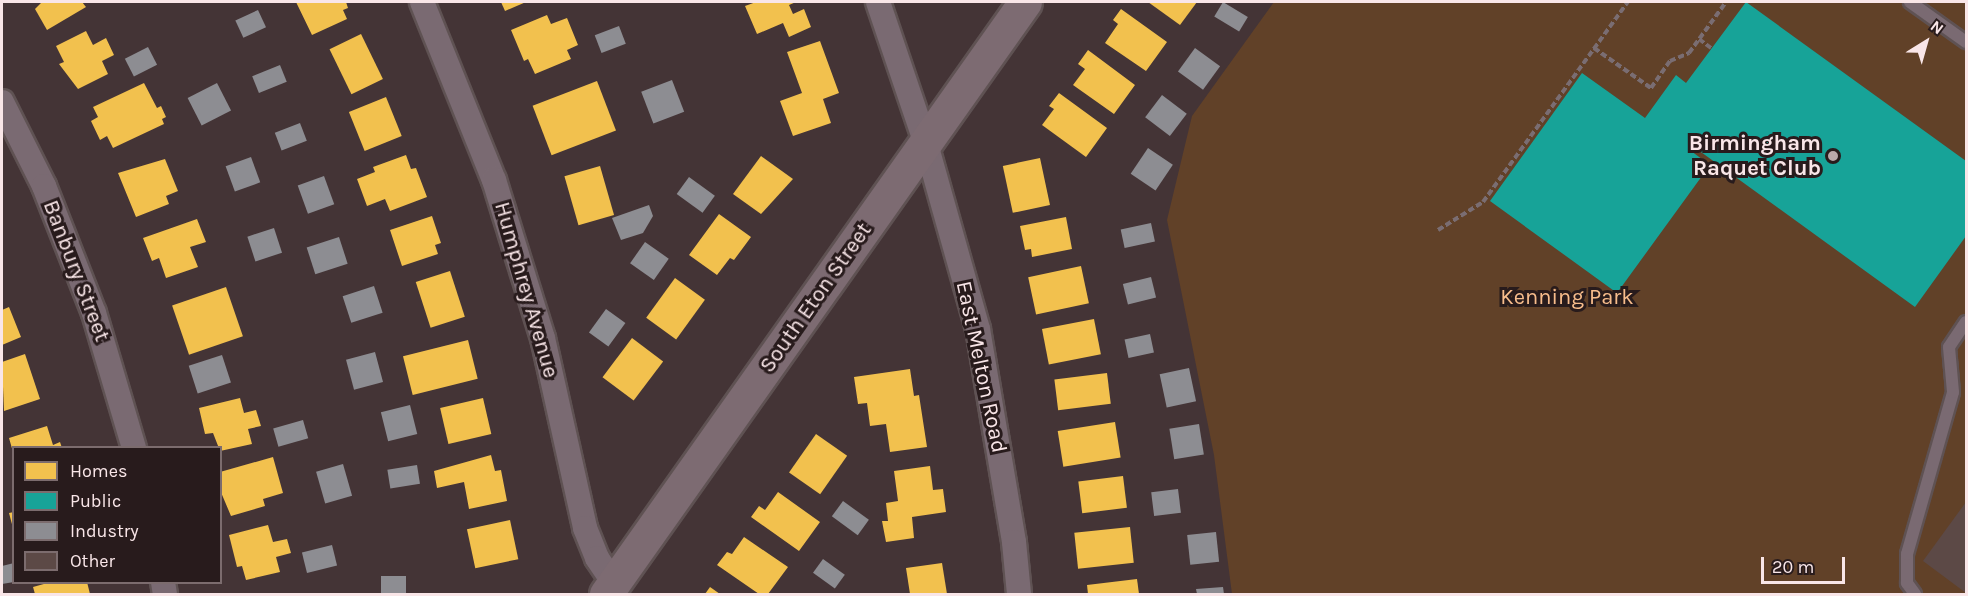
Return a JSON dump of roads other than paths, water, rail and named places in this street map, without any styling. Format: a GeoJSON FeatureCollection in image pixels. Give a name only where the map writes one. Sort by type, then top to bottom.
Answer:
{"type":"FeatureCollection","features":[{"type":"Feature","properties":{"kind":"street","name":"Humphrey Avenue"},"geometry":{"type":"LineString","coordinates":[[422,2],[494,180],[543,338],[585,528],[610,589]]}},
{"type":"Feature","properties":{"kind":"street","name":"East Melton Road"},"geometry":{"type":"LineString","coordinates":[[878,2],[926,144],[978,329],[1014,542],[1018,594]]}},
{"type":"Feature","properties":{"kind":"street","name":"South Eton Street"},"geometry":{"type":"LineString","coordinates":[[610,589],[1025,2]]}},
{"type":"Feature","properties":{"kind":"street","name":"Banbury Street"},"geometry":{"type":"LineString","coordinates":[[2,102],[44,186],[94,313],[134,446]]}},
{"type":"Feature","properties":{"kind":"lane"},"geometry":{"type":"LineString","coordinates":[[1910,2],[1966,42]]}},
{"type":"Feature","properties":{"kind":"lane"},"geometry":{"type":"LineString","coordinates":[[1915,594],[1907,583],[1907,554],[1953,392],[1949,347],[1966,322]]}},
{"type":"Feature","properties":{"kind":"place","name":"Birmingham Raquet Club"},"geometry":{"type":"Point","coordinates":[1833,156]}},
{"type":"Feature","properties":{"kind":"park label","name":"Kenning Park"},"geometry":{"type":"Point","coordinates":[1567,298]}}]}
